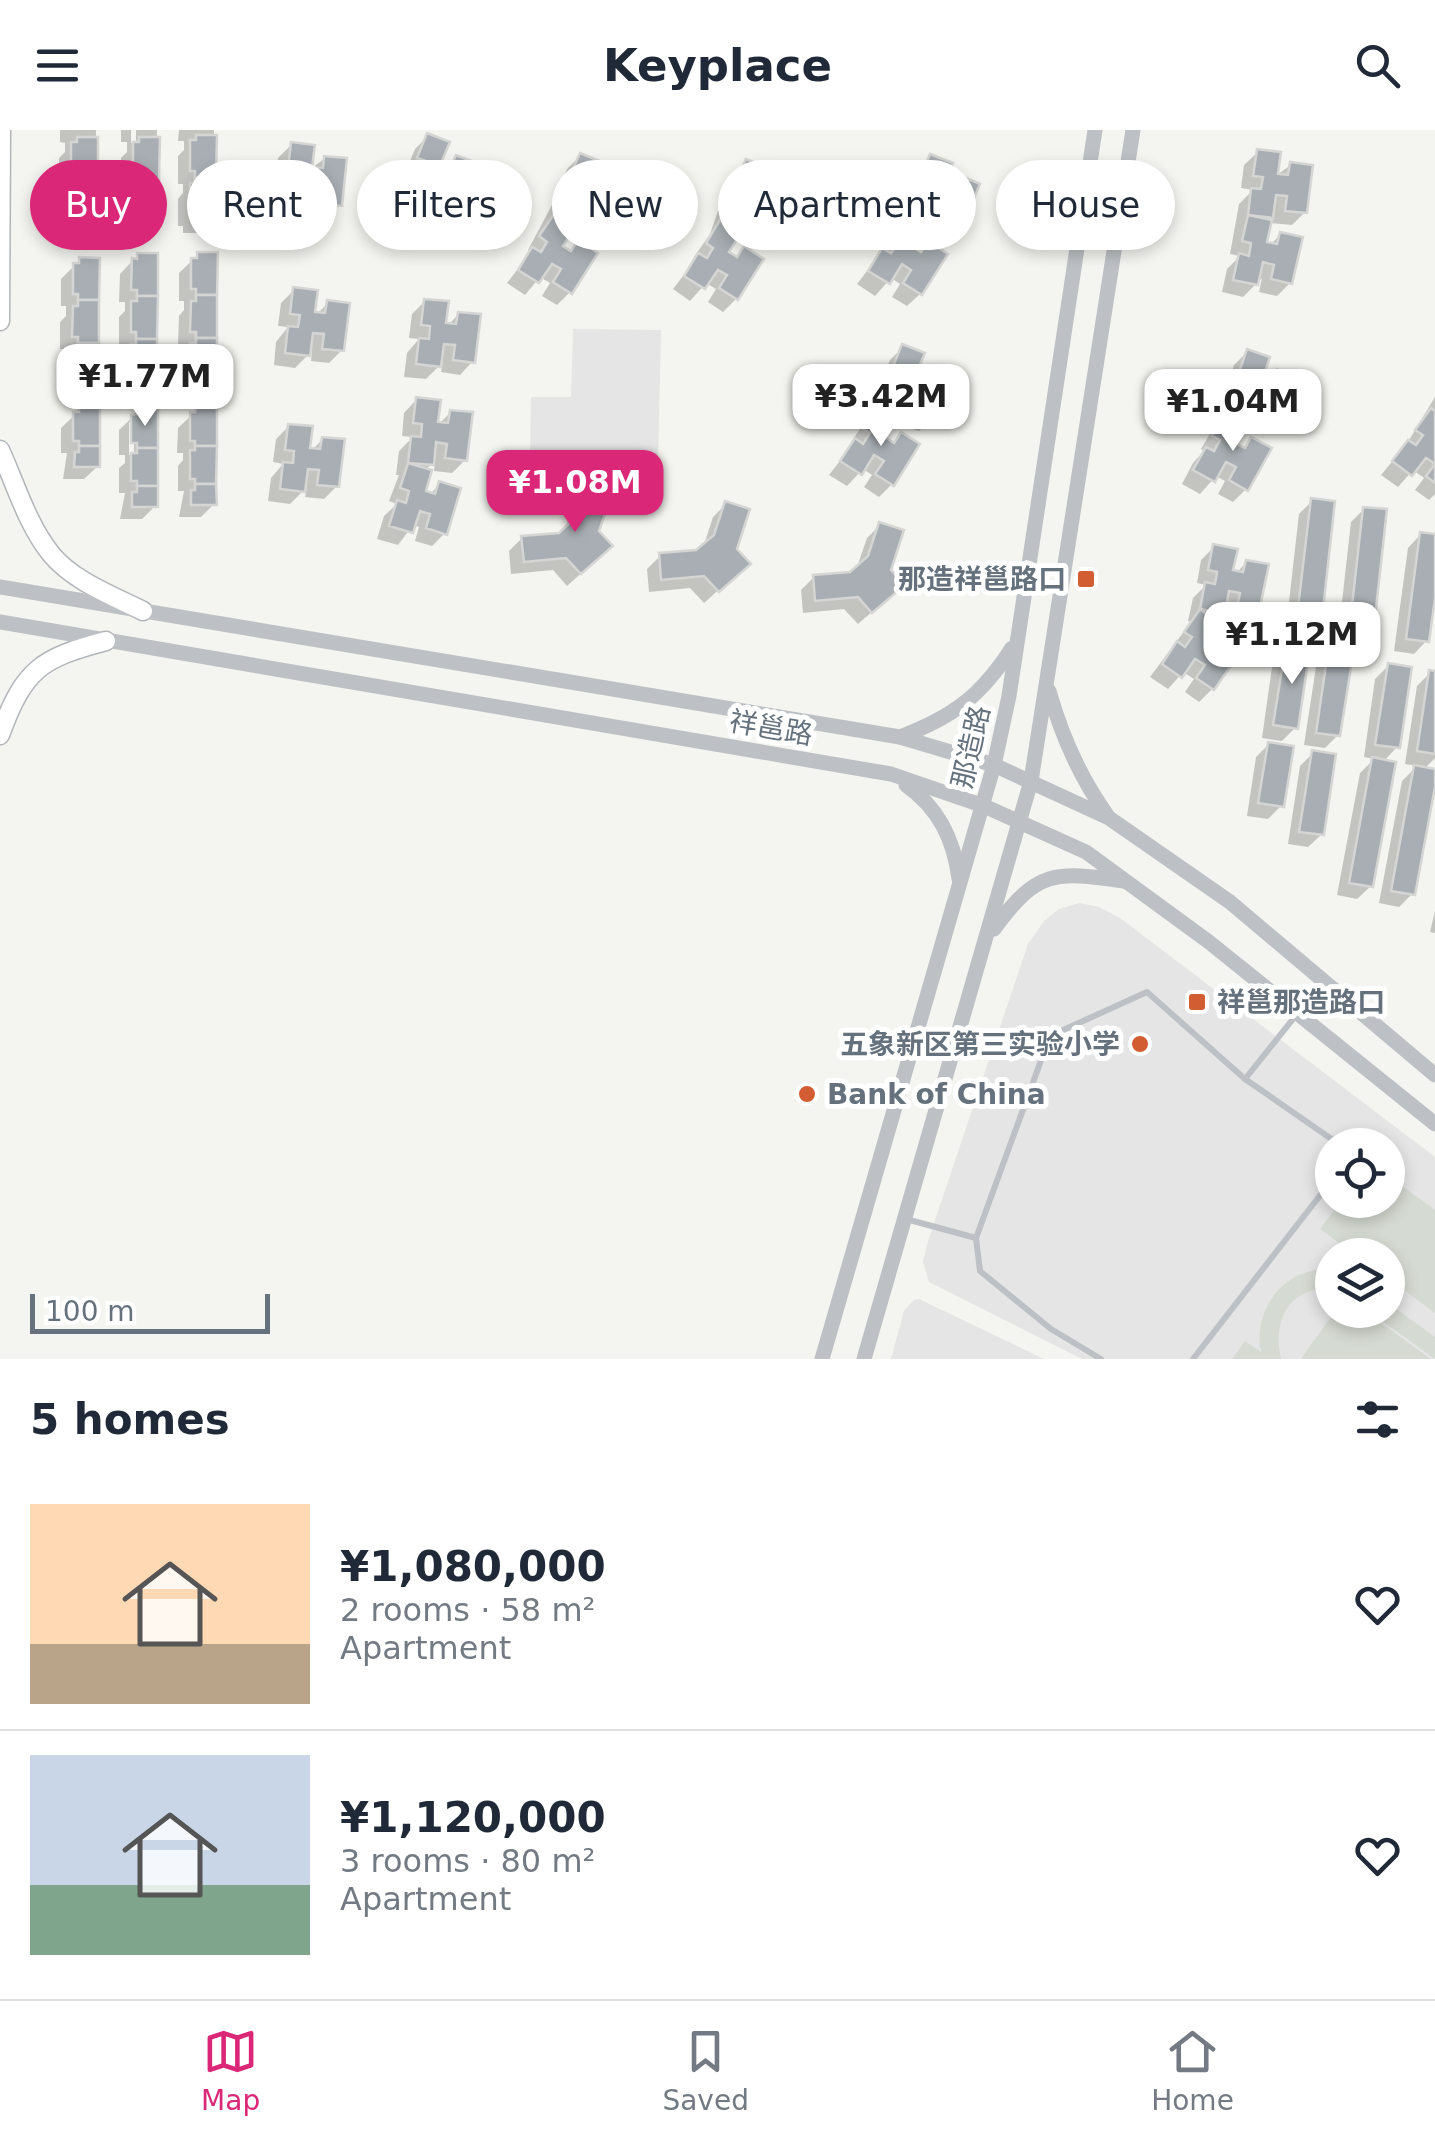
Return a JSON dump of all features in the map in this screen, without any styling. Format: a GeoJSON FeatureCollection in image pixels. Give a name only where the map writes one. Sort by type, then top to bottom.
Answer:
{"type":"FeatureCollection","features":[{"type":"Feature","properties":{"kind":"main road"},"geometry":{"type":"LineString","coordinates":[[0,130],[0,321]]}},
{"type":"Feature","properties":{"kind":"main road"},"geometry":{"type":"LineString","coordinates":[[0,450],[28,518],[52,557],[82,579],[143,611]]}},
{"type":"Feature","properties":{"kind":"main road"},"geometry":{"type":"LineString","coordinates":[[0,735],[10,709],[38,666],[67,651],[106,640]]}},
{"type":"Feature","properties":{"kind":"street","name":"那造路"},"geometry":{"type":"LineString","coordinates":[[822,1359],[994,765],[1017,641],[1095,130]]}},
{"type":"Feature","properties":{"kind":"street"},"geometry":{"type":"LineString","coordinates":[[864,1359],[1031,781],[1134,130]]}},
{"type":"Feature","properties":{"kind":"street","name":"祥邕路"},"geometry":{"type":"LineString","coordinates":[[0,587],[900,737],[994,765],[1109,818],[1230,902],[1435,1074]]}},
{"type":"Feature","properties":{"kind":"street","name":"祥邕路"},"geometry":{"type":"LineString","coordinates":[[0,622],[891,774],[984,806],[1086,852],[1128,881],[1435,1124]]}},
{"type":"Feature","properties":{"kind":"street"},"geometry":{"type":"LineString","coordinates":[[900,737],[967,704],[994,675],[1017,641]]}},
{"type":"Feature","properties":{"kind":"street"},"geometry":{"type":"LineString","coordinates":[[1048,686],[1069,751],[1084,783],[1109,818]]}},
{"type":"Feature","properties":{"kind":"street"},"geometry":{"type":"LineString","coordinates":[[891,774],[921,795],[942,821],[955,850],[960,887]]}},
{"type":"Feature","properties":{"kind":"street"},"geometry":{"type":"LineString","coordinates":[[987,937],[1018,896],[1046,878],[1085,876],[1128,881]]}},
{"type":"Feature","properties":{"kind":"lane"},"geometry":{"type":"LineString","coordinates":[[1101,1359],[1051,1330],[980,1271],[976,1238],[1050,1036],[1147,992],[1244,1079],[1316,1128]]}},
{"type":"Feature","properties":{"kind":"lane"},"geometry":{"type":"LineString","coordinates":[[1244,1079],[1297,1013]]}},
{"type":"Feature","properties":{"kind":"lane"},"geometry":{"type":"LineString","coordinates":[[1193,1359],[1315,1202]]}},
{"type":"Feature","properties":{"kind":"lane"},"geometry":{"type":"LineString","coordinates":[[905,1218],[976,1238]]}},
{"type":"Feature","properties":{"kind":"shaded area"},"geometry":{"type":"Polygon","coordinates":[[[573,329],[661,330],[658,459],[530,457],[531,397],[571,397],[573,329]]]}},
{"type":"Feature","properties":{"kind":"shaded area","name":"五象新区第三实验小学"},"geometry":{"type":"Polygon","coordinates":[[[1079,903],[1099,907],[1120,918],[1397,1128],[1315,1128],[1315,1218],[1405,1218],[1405,1134],[1435,1157],[1435,1359],[1082,1359],[929,1282],[923,1262],[928,1241],[1028,944],[1044,921],[1059,909],[1079,903]]]}},
{"type":"Feature","properties":{"kind":"shaded area"},"geometry":{"type":"Polygon","coordinates":[[[1405,1188],[1435,1210],[1435,1313],[1405,1291],[1405,1238],[1332,1238],[1320,1229],[1328,1218],[1405,1218],[1405,1188]]]}},
{"type":"Feature","properties":{"kind":"shaded area"},"geometry":{"type":"Polygon","coordinates":[[[1315,1270],[1315,1290],[1295,1300],[1282,1319],[1281,1359],[1232,1359],[1245,1341],[1261,1352],[1262,1320],[1268,1305],[1287,1282],[1315,1270]]]}},
{"type":"Feature","properties":{"kind":"shaded area"},"geometry":{"type":"Polygon","coordinates":[[[921,1299],[1044,1359],[891,1359],[904,1311],[914,1300],[921,1299]]]}},
{"type":"Feature","properties":{"kind":"shaded area"},"geometry":{"type":"Polygon","coordinates":[[[1405,1315],[1435,1337],[1435,1359],[1392,1328],[1405,1328],[1405,1315]]]}},
{"type":"Feature","properties":{"kind":"shaded area"},"geometry":{"type":"Polygon","coordinates":[[[1323,1328],[1388,1328],[1431,1359],[1301,1359],[1323,1328]]]}},
{"type":"Feature","properties":{"kind":"building"},"geometry":{"type":"Polygon","coordinates":[[[427,133],[450,142],[442,160],[417,158],[427,133]]]}},
{"type":"Feature","properties":{"kind":"building"},"geometry":{"type":"Polygon","coordinates":[[[196,135],[217,135],[216,160],[190,160],[190,140],[196,140],[196,135]]]}},
{"type":"Feature","properties":{"kind":"building"},"geometry":{"type":"Polygon","coordinates":[[[77,137],[98,137],[98,160],[71,160],[71,142],[77,142],[77,137]]]}},
{"type":"Feature","properties":{"kind":"building"},"geometry":{"type":"Polygon","coordinates":[[[139,137],[160,137],[159,160],[133,160],[133,142],[139,142],[139,137]]]}},
{"type":"Feature","properties":{"kind":"building"},"geometry":{"type":"Polygon","coordinates":[[[291,142],[315,145],[313,160],[289,160],[291,142]]]}},
{"type":"Feature","properties":{"kind":"building"},"geometry":{"type":"Polygon","coordinates":[[[1257,149],[1281,152],[1278,174],[1288,175],[1290,162],[1313,165],[1307,213],[1285,211],[1287,196],[1276,195],[1273,218],[1248,215],[1251,188],[1261,189],[1263,177],[1253,176],[1257,149]]]}},
{"type":"Feature","properties":{"kind":"building"},"geometry":{"type":"Polygon","coordinates":[[[580,153],[597,160],[577,160],[580,153]]]}},
{"type":"Feature","properties":{"kind":"building"},"geometry":{"type":"Polygon","coordinates":[[[324,156],[347,158],[342,206],[337,206],[337,160],[324,160],[324,156]]]}},
{"type":"Feature","properties":{"kind":"building"},"geometry":{"type":"Polygon","coordinates":[[[1248,215],[1272,220],[1267,242],[1277,244],[1280,232],[1303,237],[1292,284],[1271,279],[1274,265],[1263,262],[1258,285],[1233,280],[1239,253],[1249,256],[1251,243],[1242,241],[1248,215]]]}},
{"type":"Feature","properties":{"kind":"building"},"geometry":{"type":"Polygon","coordinates":[[[552,217],[552,250],[598,253],[572,294],[553,282],[561,269],[552,264],[539,283],[518,270],[532,247],[541,252],[547,242],[539,236],[552,217]]]}},
{"type":"Feature","properties":{"kind":"building"},"geometry":{"type":"Polygon","coordinates":[[[718,223],[718,250],[730,250],[737,257],[741,250],[750,250],[764,259],[738,300],[719,288],[727,275],[718,270],[705,289],[684,276],[698,253],[707,258],[713,248],[706,243],[718,223]]]}},
{"type":"Feature","properties":{"kind":"building"},"geometry":{"type":"Polygon","coordinates":[[[881,250],[942,250],[948,254],[922,295],[903,283],[911,270],[902,264],[890,284],[868,271],[881,250]]]}},
{"type":"Feature","properties":{"kind":"building"},"geometry":{"type":"Polygon","coordinates":[[[197,252],[218,252],[217,295],[196,295],[196,289],[191,289],[191,258],[197,258],[197,252]]]}},
{"type":"Feature","properties":{"kind":"building"},"geometry":{"type":"Polygon","coordinates":[[[137,253],[158,253],[158,296],[137,296],[137,290],[131,290],[132,258],[137,259],[137,253]]]}},
{"type":"Feature","properties":{"kind":"building"},"geometry":{"type":"Polygon","coordinates":[[[79,257],[100,258],[99,300],[78,300],[78,294],[73,294],[73,263],[79,263],[79,257]]]}},
{"type":"Feature","properties":{"kind":"building"},"geometry":{"type":"Polygon","coordinates":[[[293,287],[318,290],[315,312],[325,313],[327,300],[350,303],[344,351],[322,349],[324,334],[313,333],[310,356],[285,353],[288,326],[298,327],[300,315],[290,314],[293,287]]]}},
{"type":"Feature","properties":{"kind":"building"},"geometry":{"type":"Polygon","coordinates":[[[196,295],[217,295],[217,338],[196,338],[196,332],[190,332],[191,301],[196,301],[196,295]]]}},
{"type":"Feature","properties":{"kind":"building"},"geometry":{"type":"Polygon","coordinates":[[[137,296],[158,296],[157,339],[136,339],[136,332],[131,332],[131,301],[137,301],[137,296]]]}},
{"type":"Feature","properties":{"kind":"building"},"geometry":{"type":"Polygon","coordinates":[[[424,299],[449,301],[446,323],[456,324],[458,312],[481,314],[475,363],[453,360],[455,345],[444,344],[441,367],[416,364],[419,338],[429,339],[430,326],[421,325],[424,299]]]}},
{"type":"Feature","properties":{"kind":"building"},"geometry":{"type":"Polygon","coordinates":[[[78,300],[99,300],[99,343],[78,343],[78,337],[72,337],[73,306],[78,306],[78,300]]]}},
{"type":"Feature","properties":{"kind":"building"},"geometry":{"type":"Polygon","coordinates":[[[196,338],[217,338],[216,381],[195,381],[195,374],[190,374],[190,343],[196,343],[196,338]]]}},
{"type":"Feature","properties":{"kind":"building"},"geometry":{"type":"Polygon","coordinates":[[[136,339],[157,339],[157,381],[136,381],[136,375],[130,375],[131,344],[136,344],[136,339]]]}},
{"type":"Feature","properties":{"kind":"building"},"geometry":{"type":"Polygon","coordinates":[[[78,343],[99,343],[98,386],[78,386],[78,380],[72,380],[72,349],[78,349],[78,343]]]}},
{"type":"Feature","properties":{"kind":"building"},"geometry":{"type":"Polygon","coordinates":[[[902,344],[925,353],[916,374],[926,378],[931,366],[952,375],[934,420],[913,411],[919,397],[909,393],[900,415],[876,405],[887,380],[896,384],[900,372],[892,369],[902,344]]]}},
{"type":"Feature","properties":{"kind":"building"},"geometry":{"type":"Polygon","coordinates":[[[1247,349],[1270,357],[1263,378],[1273,382],[1277,369],[1299,377],[1283,423],[1262,416],[1267,401],[1257,398],[1249,420],[1225,412],[1234,387],[1243,390],[1247,378],[1238,375],[1247,349]]]}},
{"type":"Feature","properties":{"kind":"building"},"geometry":{"type":"Polygon","coordinates":[[[416,397],[441,400],[438,422],[448,423],[450,410],[473,412],[467,461],[445,458],[447,444],[436,442],[434,465],[408,463],[411,436],[421,437],[422,424],[413,423],[416,397]]]}},
{"type":"Feature","properties":{"kind":"building"},"geometry":{"type":"Polygon","coordinates":[[[876,406],[897,419],[885,437],[894,443],[901,432],[920,444],[894,486],[875,474],[884,461],[874,455],[862,475],[840,461],[855,438],[863,444],[870,433],[862,428],[876,406]]]}},
{"type":"Feature","properties":{"kind":"building"},"geometry":{"type":"Polygon","coordinates":[[[79,408],[100,408],[100,446],[79,446],[79,441],[73,441],[73,412],[79,412],[79,408]]]}},
{"type":"Feature","properties":{"kind":"building"},"geometry":{"type":"Polygon","coordinates":[[[196,408],[217,408],[217,446],[195,446],[195,441],[190,441],[190,412],[196,408]]]}},
{"type":"Feature","properties":{"kind":"building"},"geometry":{"type":"Polygon","coordinates":[[[1431,408],[1435,411],[1435,464],[1426,458],[1412,476],[1392,461],[1408,440],[1416,445],[1423,435],[1415,430],[1431,408]]]}},
{"type":"Feature","properties":{"kind":"building"},"geometry":{"type":"Polygon","coordinates":[[[137,410],[158,410],[158,448],[137,448],[137,443],[131,443],[131,415],[137,414],[137,410]]]}},
{"type":"Feature","properties":{"kind":"building"},"geometry":{"type":"Polygon","coordinates":[[[1225,412],[1247,424],[1236,444],[1245,448],[1251,437],[1272,448],[1248,491],[1229,480],[1236,467],[1226,462],[1215,482],[1193,470],[1206,447],[1214,451],[1220,440],[1212,436],[1225,412]]]}},
{"type":"Feature","properties":{"kind":"building"},"geometry":{"type":"Polygon","coordinates":[[[288,424],[313,426],[310,448],[320,449],[322,437],[345,439],[339,487],[317,485],[319,470],[308,469],[305,492],[280,489],[283,462],[293,463],[294,451],[285,450],[288,424]]]}},
{"type":"Feature","properties":{"kind":"building"},"geometry":{"type":"Polygon","coordinates":[[[79,446],[100,446],[100,467],[74,467],[79,446]]]}},
{"type":"Feature","properties":{"kind":"building"},"geometry":{"type":"Polygon","coordinates":[[[195,446],[217,446],[216,484],[195,484],[195,479],[190,479],[190,450],[195,450],[195,446]]]}},
{"type":"Feature","properties":{"kind":"building"},"geometry":{"type":"Polygon","coordinates":[[[137,448],[158,448],[158,486],[137,486],[137,481],[131,481],[131,453],[137,453],[137,448]]]}},
{"type":"Feature","properties":{"kind":"building"},"geometry":{"type":"Polygon","coordinates":[[[408,463],[432,470],[426,491],[435,494],[439,481],[461,488],[447,535],[426,528],[430,514],[420,511],[413,533],[389,526],[397,500],[406,503],[409,491],[400,488],[408,463]]]}},
{"type":"Feature","properties":{"kind":"building"},"geometry":{"type":"Polygon","coordinates":[[[1435,464],[1435,483],[1426,476],[1435,464]]]}},
{"type":"Feature","properties":{"kind":"building"},"geometry":{"type":"Polygon","coordinates":[[[588,483],[613,491],[599,531],[613,546],[581,574],[566,558],[524,562],[521,536],[559,533],[576,517],[588,483]]]}},
{"type":"Feature","properties":{"kind":"building"},"geometry":{"type":"Polygon","coordinates":[[[195,484],[216,484],[217,505],[191,505],[195,484]]]}},
{"type":"Feature","properties":{"kind":"building"},"geometry":{"type":"Polygon","coordinates":[[[137,486],[158,486],[158,507],[132,507],[132,492],[137,492],[137,486]]]}},
{"type":"Feature","properties":{"kind":"building"},"geometry":{"type":"Polygon","coordinates":[[[1311,498],[1335,501],[1321,628],[1296,625],[1311,498]]]}},
{"type":"Feature","properties":{"kind":"building"},"geometry":{"type":"Polygon","coordinates":[[[725,501],[750,509],[737,549],[751,564],[719,592],[704,576],[661,580],[659,553],[696,550],[714,535],[725,501]]]}},
{"type":"Feature","properties":{"kind":"building"},"geometry":{"type":"Polygon","coordinates":[[[1363,507],[1387,509],[1373,636],[1349,633],[1363,507]]]}},
{"type":"Feature","properties":{"kind":"building"},"geometry":{"type":"Polygon","coordinates":[[[879,522],[904,530],[891,570],[905,585],[872,613],[858,597],[815,601],[813,575],[850,572],[868,556],[879,522]]]}},
{"type":"Feature","properties":{"kind":"building"},"geometry":{"type":"Polygon","coordinates":[[[1420,532],[1435,534],[1435,598],[1429,642],[1406,639],[1420,532]]]}},
{"type":"Feature","properties":{"kind":"building"},"geometry":{"type":"Polygon","coordinates":[[[1213,544],[1238,549],[1233,570],[1243,572],[1246,560],[1269,564],[1259,612],[1237,608],[1240,593],[1229,591],[1225,614],[1200,609],[1205,582],[1215,584],[1217,572],[1208,570],[1213,544]]]}},
{"type":"Feature","properties":{"kind":"building"},"geometry":{"type":"Polygon","coordinates":[[[1200,609],[1220,624],[1207,642],[1216,648],[1223,637],[1242,650],[1214,690],[1196,678],[1205,665],[1195,659],[1182,678],[1162,664],[1177,641],[1185,647],[1192,637],[1184,632],[1200,609]]]}},
{"type":"Feature","properties":{"kind":"building"},"geometry":{"type":"Polygon","coordinates":[[[1286,644],[1310,648],[1298,729],[1273,725],[1286,644]]]}},
{"type":"Feature","properties":{"kind":"building"},"geometry":{"type":"Polygon","coordinates":[[[1328,651],[1353,655],[1340,736],[1316,733],[1328,651]]]}},
{"type":"Feature","properties":{"kind":"building"},"geometry":{"type":"Polygon","coordinates":[[[1388,663],[1412,667],[1400,748],[1375,745],[1388,663]]]}},
{"type":"Feature","properties":{"kind":"building"},"geometry":{"type":"Polygon","coordinates":[[[1429,670],[1435,671],[1435,754],[1417,751],[1429,670]]]}},
{"type":"Feature","properties":{"kind":"building"},"geometry":{"type":"Polygon","coordinates":[[[1268,742],[1294,746],[1284,807],[1258,803],[1268,742]]]}},
{"type":"Feature","properties":{"kind":"building"},"geometry":{"type":"Polygon","coordinates":[[[1312,750],[1336,754],[1324,835],[1299,832],[1312,750]]]}},
{"type":"Feature","properties":{"kind":"building"},"geometry":{"type":"Polygon","coordinates":[[[1372,757],[1396,762],[1373,887],[1349,883],[1372,757]]]}},
{"type":"Feature","properties":{"kind":"building"},"geometry":{"type":"Polygon","coordinates":[[[1414,765],[1435,769],[1415,895],[1391,891],[1414,765]]]}},
{"type":"Feature","properties":{"kind":"place","name":"那造祥邕路口"},"geometry":{"type":"Point","coordinates":[1086,579]}},
{"type":"Feature","properties":{"kind":"place","name":"祥邕那造路口"},"geometry":{"type":"Point","coordinates":[1197,1002]}},
{"type":"Feature","properties":{"kind":"place","name":"五象新区第三实验小学"},"geometry":{"type":"Point","coordinates":[1140,1044]}},
{"type":"Feature","properties":{"kind":"place","name":"Bank of China"},"geometry":{"type":"Point","coordinates":[807,1094]}}]}
